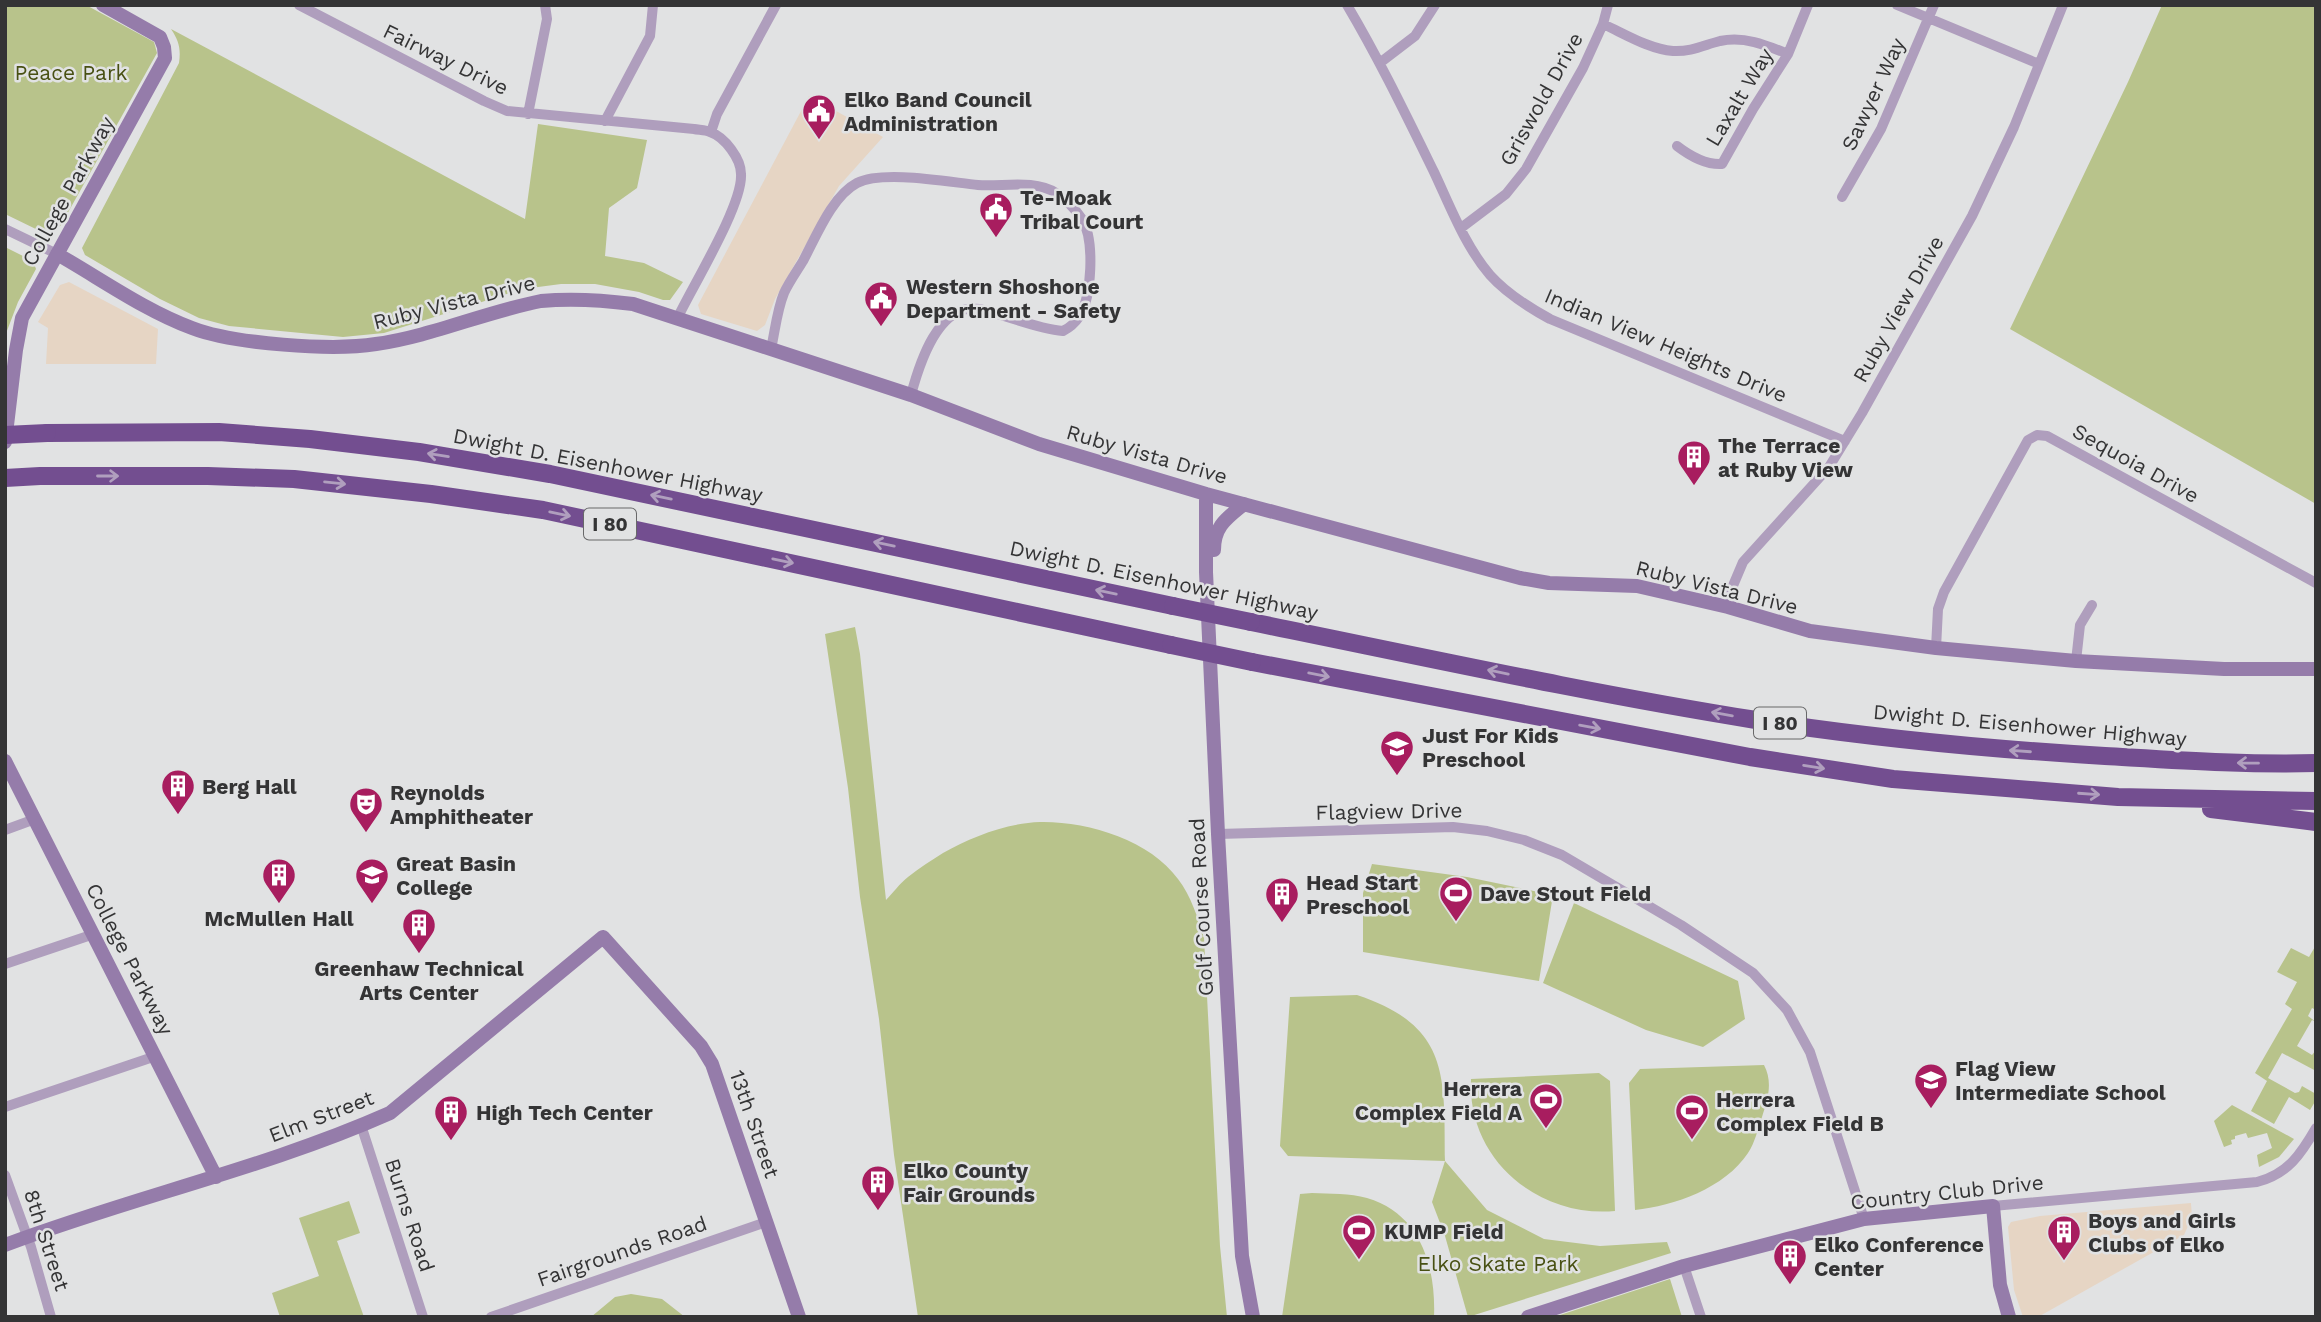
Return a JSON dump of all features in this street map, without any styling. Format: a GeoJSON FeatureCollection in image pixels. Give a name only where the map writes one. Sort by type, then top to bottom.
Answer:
{"type":"FeatureCollection","features":[{"type":"Feature","properties":{"kind":"highway","name":"Dwight D. Eisenhower Highway"},"geometry":{"type":"LineString","coordinates":[[5,435],[219,432],[419,452],[550,474],[1251,622],[1544,681],[1756,720],[1910,741],[1986,748],[2144,758],[2316,763]]}},
{"type":"Feature","properties":{"kind":"highway","name":"I 80"},"geometry":{"type":"LineString","coordinates":[[5,478],[208,476],[294,479],[431,494],[542,510],[1252,662],[1750,757],[1893,779],[2118,797],[2316,801]]}},
{"type":"Feature","properties":{"kind":"highway"},"geometry":{"type":"LineString","coordinates":[[2118,797],[2316,822]]}},
{"type":"Feature","properties":{"kind":"street","name":"College Parkway"},"geometry":{"type":"LineString","coordinates":[[5,442],[22,318],[165,58],[160,37],[104,5]]}},
{"type":"Feature","properties":{"kind":"street","name":"Fairway Drive"},"geometry":{"type":"LineString","coordinates":[[299,5],[507,111],[711,132]]}},
{"type":"Feature","properties":{"kind":"street"},"geometry":{"type":"LineString","coordinates":[[528,114],[547,19],[545,5]]}},
{"type":"Feature","properties":{"kind":"street"},"geometry":{"type":"LineString","coordinates":[[605,121],[650,36],[653,5]]}},
{"type":"Feature","properties":{"kind":"street"},"geometry":{"type":"LineString","coordinates":[[677,318],[727,222],[740,187],[742,176],[737,159],[722,139],[711,132],[717,114],[776,5]]}},
{"type":"Feature","properties":{"kind":"street","name":"Indian View Heights Drive"},"geometry":{"type":"LineString","coordinates":[[1347,5],[1381,62],[1461,228],[1490,274],[1503,287],[1535,311],[1845,441]]}},
{"type":"Feature","properties":{"kind":"street"},"geometry":{"type":"LineString","coordinates":[[1381,62],[1415,36],[1435,5]]}},
{"type":"Feature","properties":{"kind":"street","name":"Griswold Drive"},"geometry":{"type":"LineString","coordinates":[[1461,228],[1506,194],[1518,181],[1583,68],[1603,24],[1608,5]]}},
{"type":"Feature","properties":{"kind":"street","name":"Laxalt Way"},"geometry":{"type":"LineString","coordinates":[[1677,146],[1696,159],[1723,164],[1753,109],[1788,54],[1808,5]]}},
{"type":"Feature","properties":{"kind":"street"},"geometry":{"type":"LineString","coordinates":[[1897,5],[2039,64]]}},
{"type":"Feature","properties":{"kind":"street","name":"Sawyer Way"},"geometry":{"type":"LineString","coordinates":[[1842,197],[1881,129],[1934,5]]}},
{"type":"Feature","properties":{"kind":"street","name":"Ruby View Drive"},"geometry":{"type":"LineString","coordinates":[[1728,607],[1732,588],[1743,562],[1821,478],[1845,441],[1972,216],[2009,137],[2063,5]]}},
{"type":"Feature","properties":{"kind":"street"},"geometry":{"type":"LineString","coordinates":[[1603,24],[1652,47],[1671,51],[1689,51],[1720,41],[1738,39],[1754,41],[1788,54]]}},
{"type":"Feature","properties":{"kind":"street"},"geometry":{"type":"LineString","coordinates":[[771,349],[784,294],[824,221],[844,192],[858,183],[893,178],[952,180],[979,185],[1040,186],[1055,192],[1083,221],[1089,240],[1086,299],[1079,317],[1063,331],[1049,330],[979,310],[966,309],[937,330],[926,351],[911,395]]}},
{"type":"Feature","properties":{"kind":"street","name":"Ruby Vista Drive"},"geometry":{"type":"LineString","coordinates":[[5,229],[57,254],[184,324],[218,335],[343,347],[406,338],[519,305],[567,298],[633,304],[911,395],[1039,444],[1206,494],[1520,578],[1549,583],[1637,586],[1728,607],[1810,631],[1936,648],[2076,661],[2224,669],[2316,669]]}},
{"type":"Feature","properties":{"kind":"street","name":"Sequoia Drive"},"geometry":{"type":"LineString","coordinates":[[1936,648],[1938,609],[1944,592],[2028,440],[2037,435],[2047,436],[2316,583]]}},
{"type":"Feature","properties":{"kind":"street","name":"Golf Course Road"},"geometry":{"type":"LineString","coordinates":[[1206,494],[1207,600],[1218,834],[1242,1256],[1253,1317]]}},
{"type":"Feature","properties":{"kind":"street"},"geometry":{"type":"LineString","coordinates":[[1207,600],[1216,530],[1226,517],[1244,504]]}},
{"type":"Feature","properties":{"kind":"street"},"geometry":{"type":"LineString","coordinates":[[2076,661],[2080,625],[2092,605]]}},
{"type":"Feature","properties":{"kind":"street","name":"College Parkway"},"geometry":{"type":"LineString","coordinates":[[5,761],[216,1177]]}},
{"type":"Feature","properties":{"kind":"street"},"geometry":{"type":"LineString","coordinates":[[5,830],[35,819]]}},
{"type":"Feature","properties":{"kind":"street","name":"Flagview Drive"},"geometry":{"type":"LineString","coordinates":[[1218,834],[1453,827],[1487,831],[1524,840],[1562,855],[1669,918],[1754,973],[1787,1010],[1817,1072],[1864,1219]]}},
{"type":"Feature","properties":{"kind":"street"},"geometry":{"type":"LineString","coordinates":[[5,964],[93,934]]}},
{"type":"Feature","properties":{"kind":"street","name":"Elm Street"},"geometry":{"type":"LineString","coordinates":[[5,1245],[216,1177],[390,1113],[603,937]]}},
{"type":"Feature","properties":{"kind":"street","name":"13th Street"},"geometry":{"type":"LineString","coordinates":[[603,937],[701,1046],[712,1063],[799,1317]]}},
{"type":"Feature","properties":{"kind":"street"},"geometry":{"type":"LineString","coordinates":[[5,1107],[156,1056]]}},
{"type":"Feature","properties":{"kind":"street","name":"Burns Road"},"geometry":{"type":"LineString","coordinates":[[361,1125],[423,1317]]}},
{"type":"Feature","properties":{"kind":"street","name":"Country Club Drive"},"geometry":{"type":"LineString","coordinates":[[1528,1317],[1684,1266],[1864,1219],[2257,1182],[2274,1176],[2292,1164],[2316,1128]]}},
{"type":"Feature","properties":{"kind":"street","name":"8th Street"},"geometry":{"type":"LineString","coordinates":[[5,1175],[51,1317]]}},
{"type":"Feature","properties":{"kind":"street"},"geometry":{"type":"LineString","coordinates":[[1993,1206],[2000,1285],[2009,1317]]}},
{"type":"Feature","properties":{"kind":"street","name":"Fairgrounds Road"},"geometry":{"type":"LineString","coordinates":[[491,1317],[766,1222]]}},
{"type":"Feature","properties":{"kind":"street"},"geometry":{"type":"LineString","coordinates":[[1684,1266],[1701,1317]]}},
{"type":"Feature","properties":{"kind":"shaded area"},"geometry":{"type":"Polygon","coordinates":[[[809,96],[883,137],[839,186],[775,299],[765,325],[757,331],[701,314],[698,305],[809,96]]]}},
{"type":"Feature","properties":{"kind":"shaded area"},"geometry":{"type":"Polygon","coordinates":[[[69,282],[158,329],[156,364],[46,364],[48,328],[38,322],[60,285],[69,282]]]}},
{"type":"Feature","properties":{"kind":"shaded area"},"geometry":{"type":"Polygon","coordinates":[[[2191,1203],[2192,1217],[2184,1235],[2038,1317],[2023,1317],[2014,1290],[2008,1227],[2011,1222],[2040,1216],[2191,1203]]]}},
{"type":"Feature","properties":{"kind":"green space","name":"Peace Park"},"geometry":{"type":"Polygon","coordinates":[[[5,5],[86,5],[154,42],[157,53],[61,225],[52,233],[44,233],[5,214],[5,5]]]}},
{"type":"Feature","properties":{"kind":"green space"},"geometry":{"type":"Polygon","coordinates":[[[2162,5],[2316,5],[2316,504],[2010,329],[2162,5]]]}},
{"type":"Feature","properties":{"kind":"green space"},"geometry":{"type":"Polygon","coordinates":[[[171,29],[525,219],[538,124],[647,140],[637,188],[609,208],[605,256],[644,263],[683,282],[670,300],[595,284],[561,284],[523,289],[384,333],[343,337],[229,326],[199,318],[160,299],[85,255],[82,248],[179,63],[179,45],[171,29]]]}},
{"type":"Feature","properties":{"kind":"green space"},"geometry":{"type":"Polygon","coordinates":[[[5,247],[33,261],[36,269],[18,302],[5,336],[5,247]]]}},
{"type":"Feature","properties":{"kind":"green space"},"geometry":{"type":"Polygon","coordinates":[[[855,627],[886,900],[912,874],[954,847],[1002,828],[1040,822],[1097,829],[1134,844],[1166,865],[1187,893],[1204,938],[1220,1246],[1227,1317],[918,1317],[825,634],[855,627]]]}},
{"type":"Feature","properties":{"kind":"green space","name":"Dave Stout Field"},"geometry":{"type":"Polygon","coordinates":[[[1372,864],[1467,877],[1553,895],[1539,981],[1363,952],[1363,893],[1372,864]]]}},
{"type":"Feature","properties":{"kind":"green space"},"geometry":{"type":"Polygon","coordinates":[[[1574,903],[1738,981],[1745,1019],[1703,1047],[1646,1030],[1543,983],[1574,903]]]}},
{"type":"Feature","properties":{"kind":"green space"},"geometry":{"type":"Polygon","coordinates":[[[2316,945],[2316,1010],[2312,1008],[2308,1016],[2316,1022],[2312,1020],[2297,1046],[2312,1055],[2316,1050],[2316,1071],[2282,1053],[2268,1078],[2295,1093],[2299,1092],[2302,1086],[2316,1094],[2316,1100],[2310,1110],[2289,1097],[2274,1124],[2251,1111],[2267,1081],[2255,1073],[2292,1009],[2285,1004],[2297,982],[2277,972],[2291,948],[2309,957],[2316,945]]]}},
{"type":"Feature","properties":{"kind":"green space"},"geometry":{"type":"Polygon","coordinates":[[[1357,995],[1388,1008],[1410,1022],[1426,1039],[1436,1058],[1442,1080],[1445,1161],[1288,1156],[1280,1146],[1290,997],[1357,995]]]}},
{"type":"Feature","properties":{"kind":"green space","name":"Herrera Complex Field B"},"geometry":{"type":"Polygon","coordinates":[[[1764,1065],[1769,1084],[1766,1104],[1753,1145],[1738,1165],[1726,1176],[1698,1193],[1666,1204],[1635,1210],[1629,1083],[1640,1069],[1764,1065]]]}},
{"type":"Feature","properties":{"kind":"green space","name":"Herrera Complex Field A"},"geometry":{"type":"Polygon","coordinates":[[[1599,1073],[1610,1081],[1615,1211],[1587,1211],[1559,1205],[1513,1178],[1495,1158],[1481,1134],[1473,1108],[1471,1079],[1599,1073]]]}},
{"type":"Feature","properties":{"kind":"green space"},"geometry":{"type":"Polygon","coordinates":[[[2232,1105],[2294,1139],[2279,1157],[2259,1167],[2257,1155],[2272,1148],[2267,1133],[2248,1138],[2246,1133],[2235,1136],[2235,1139],[2231,1140],[2232,1144],[2224,1147],[2214,1121],[2232,1105]]]}},
{"type":"Feature","properties":{"kind":"green space","name":"Elko Skate Park"},"geometry":{"type":"Polygon","coordinates":[[[1445,1161],[1487,1210],[1544,1239],[1600,1246],[1667,1242],[1671,1253],[1468,1317],[1445,1236],[1432,1202],[1445,1161]]]}},
{"type":"Feature","properties":{"kind":"green space","name":"KUMP Field"},"geometry":{"type":"Polygon","coordinates":[[[1300,1194],[1347,1194],[1367,1198],[1401,1216],[1422,1245],[1428,1262],[1434,1317],[1282,1317],[1300,1194]]]}},
{"type":"Feature","properties":{"kind":"green space"},"geometry":{"type":"Polygon","coordinates":[[[349,1201],[360,1233],[337,1241],[364,1317],[280,1317],[272,1293],[319,1276],[299,1218],[349,1201]]]}},
{"type":"Feature","properties":{"kind":"green space"},"geometry":{"type":"Polygon","coordinates":[[[1670,1279],[1682,1317],[1554,1317],[1670,1279]]]}},
{"type":"Feature","properties":{"kind":"green space"},"geometry":{"type":"Polygon","coordinates":[[[631,1294],[662,1299],[685,1317],[591,1317],[615,1297],[631,1294]]]}},
{"type":"Feature","properties":{"kind":"place","name":"Elko Band Council Administration"},"geometry":{"type":"Point","coordinates":[819,141]}},
{"type":"Feature","properties":{"kind":"place","name":"Te-Moak Tribal Court"},"geometry":{"type":"Point","coordinates":[996,239]}},
{"type":"Feature","properties":{"kind":"place","name":"Western Shoshone Department - Safety"},"geometry":{"type":"Point","coordinates":[881,328]}},
{"type":"Feature","properties":{"kind":"place","name":"The Terrace at Ruby View"},"geometry":{"type":"Point","coordinates":[1694,487]}},
{"type":"Feature","properties":{"kind":"place","name":"Just For Kids Preschool"},"geometry":{"type":"Point","coordinates":[1397,777]}},
{"type":"Feature","properties":{"kind":"place","name":"Berg Hall"},"geometry":{"type":"Point","coordinates":[178,816]}},
{"type":"Feature","properties":{"kind":"place","name":"Reynolds Amphitheater"},"geometry":{"type":"Point","coordinates":[366,834]}},
{"type":"Feature","properties":{"kind":"place","name":"McMullen Hall"},"geometry":{"type":"Point","coordinates":[279,905]}},
{"type":"Feature","properties":{"kind":"place","name":"Great Basin College"},"geometry":{"type":"Point","coordinates":[372,905]}},
{"type":"Feature","properties":{"kind":"place","name":"Dave Stout Field"},"geometry":{"type":"Point","coordinates":[1456,923]}},
{"type":"Feature","properties":{"kind":"place","name":"Head Start Preschool"},"geometry":{"type":"Point","coordinates":[1282,924]}},
{"type":"Feature","properties":{"kind":"place","name":"Greenhaw Technical Arts Center"},"geometry":{"type":"Point","coordinates":[419,955]}},
{"type":"Feature","properties":{"kind":"place","name":"Flag View Intermediate School"},"geometry":{"type":"Point","coordinates":[1931,1110]}},
{"type":"Feature","properties":{"kind":"place","name":"Herrera Complex Field A"},"geometry":{"type":"Point","coordinates":[1546,1130]}},
{"type":"Feature","properties":{"kind":"place","name":"Herrera Complex Field B"},"geometry":{"type":"Point","coordinates":[1692,1141]}},
{"type":"Feature","properties":{"kind":"place","name":"High Tech Center"},"geometry":{"type":"Point","coordinates":[451,1142]}},
{"type":"Feature","properties":{"kind":"place","name":"Elko County Fair Grounds"},"geometry":{"type":"Point","coordinates":[878,1212]}},
{"type":"Feature","properties":{"kind":"place","name":"KUMP Field"},"geometry":{"type":"Point","coordinates":[1359,1261]}},
{"type":"Feature","properties":{"kind":"place","name":"Boys and Girls Clubs of Elko"},"geometry":{"type":"Point","coordinates":[2064,1262]}},
{"type":"Feature","properties":{"kind":"place","name":"Elko Conference Center"},"geometry":{"type":"Point","coordinates":[1790,1286]}}]}
